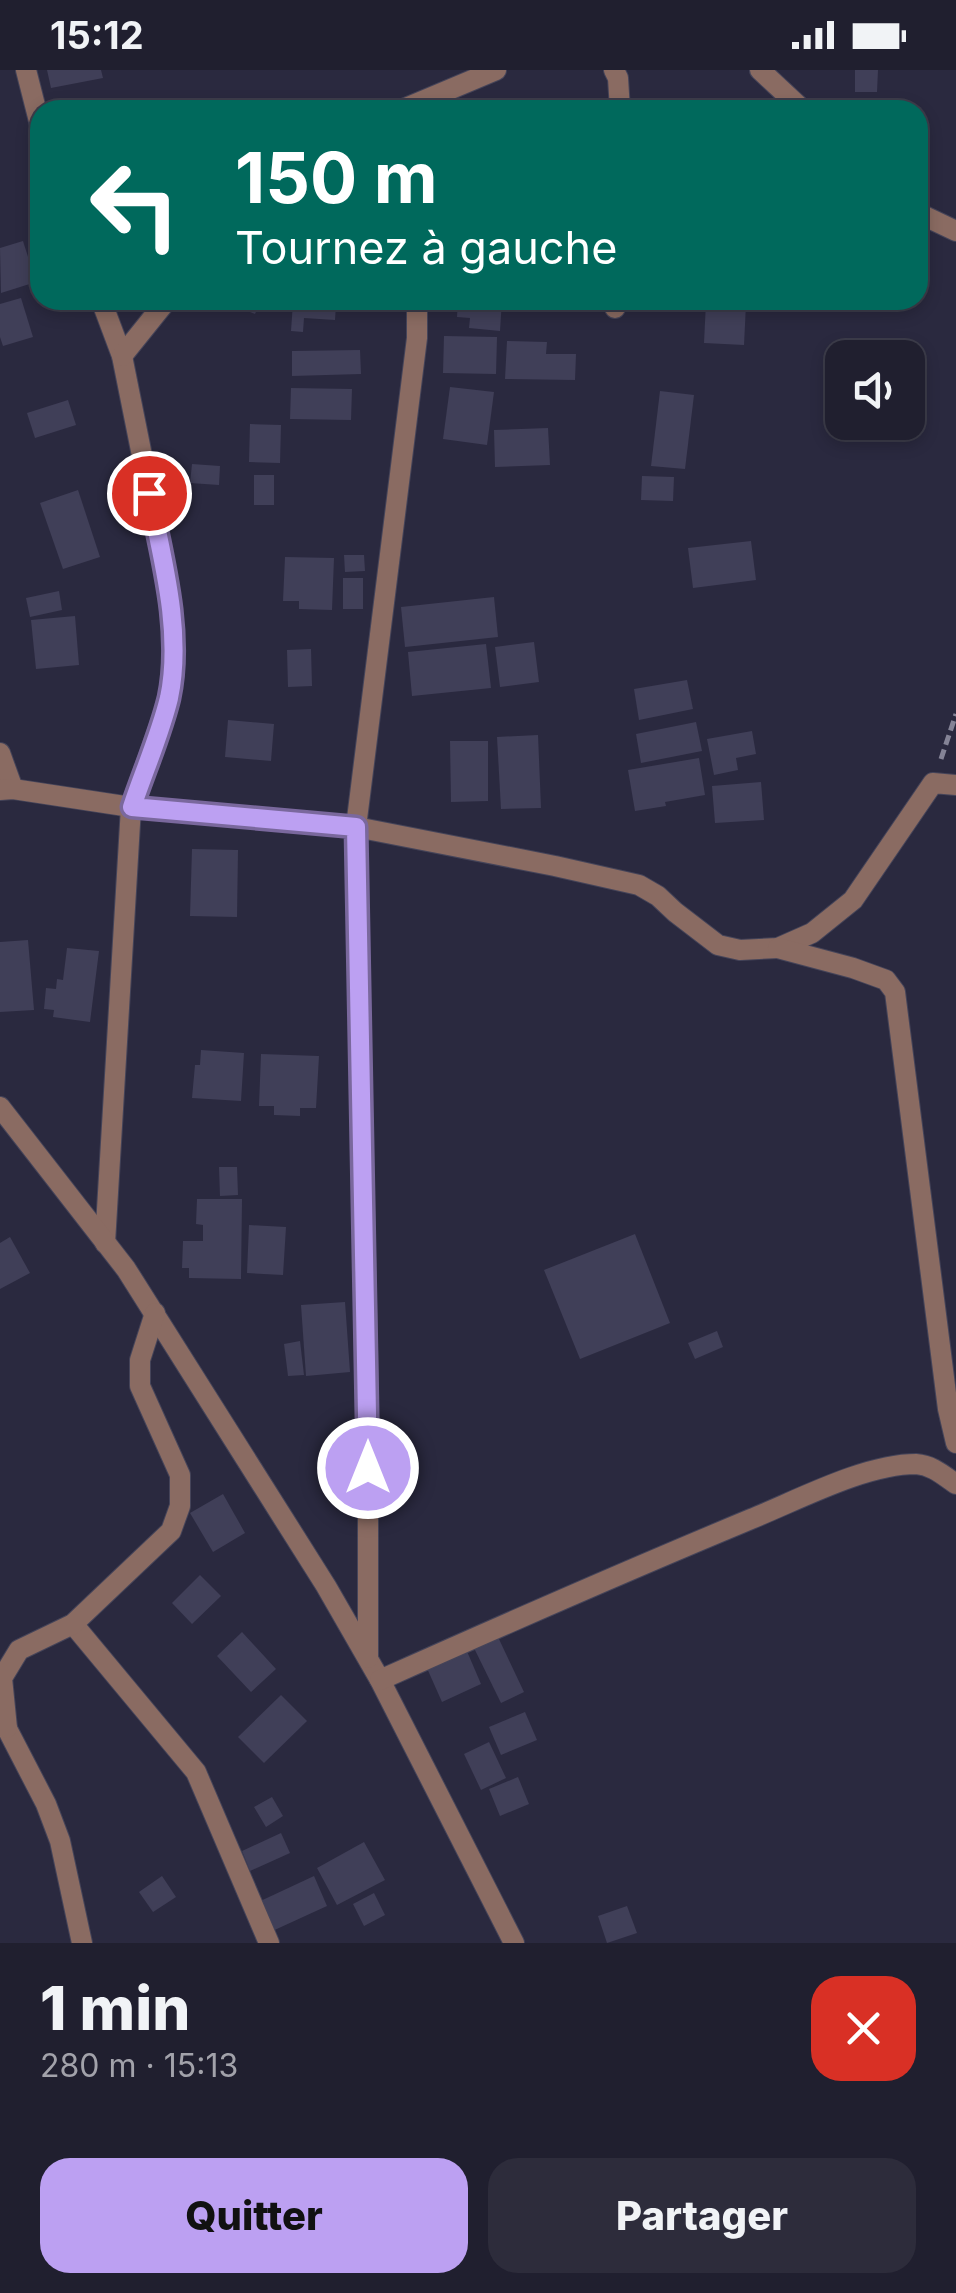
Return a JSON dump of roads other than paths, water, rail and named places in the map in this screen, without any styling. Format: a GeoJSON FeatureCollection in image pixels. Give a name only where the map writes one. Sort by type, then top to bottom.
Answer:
{"type":"FeatureCollection","features":[{"type":"Feature","properties":{"kind":"street"},"geometry":{"type":"LineString","coordinates":[[26,70],[34,100]]}},
{"type":"Feature","properties":{"kind":"street"},"geometry":{"type":"LineString","coordinates":[[423,100],[455,78],[496,70]]}},
{"type":"Feature","properties":{"kind":"street"},"geometry":{"type":"LineString","coordinates":[[614,70],[619,100]]}},
{"type":"Feature","properties":{"kind":"street"},"geometry":{"type":"LineString","coordinates":[[760,70],[792,100]]}},
{"type":"Feature","properties":{"kind":"street"},"geometry":{"type":"LineString","coordinates":[[928,218],[956,231]]}},
{"type":"Feature","properties":{"kind":"street"},"geometry":{"type":"LineString","coordinates":[[105,1243],[132,807],[168,699],[173,667],[170,595],[122,356],[106,310]]}},
{"type":"Feature","properties":{"kind":"street"},"geometry":{"type":"LineString","coordinates":[[122,356],[159,310]]}},
{"type":"Feature","properties":{"kind":"street"},"geometry":{"type":"LineString","coordinates":[[368,1658],[368,1393],[356,827],[417,338],[417,310]]}},
{"type":"Feature","properties":{"kind":"street"},"geometry":{"type":"LineString","coordinates":[[0,754],[6,789],[132,807],[356,827],[555,866],[638,886],[658,896],[718,945],[740,950],[778,948],[886,980],[896,992],[948,1409],[956,1443]]}},
{"type":"Feature","properties":{"kind":"street"},"geometry":{"type":"LineString","coordinates":[[778,948],[812,933],[853,900],[933,783],[956,786]]}},
{"type":"Feature","properties":{"kind":"street"},"geometry":{"type":"LineString","coordinates":[[0,1107],[126,1268],[326,1586],[380,1680],[514,1943]]}},
{"type":"Feature","properties":{"kind":"street"},"geometry":{"type":"LineString","coordinates":[[82,1943],[60,1841],[4,1721],[2,1678],[19,1650],[73,1624],[170,1530],[180,1506],[180,1475],[140,1386],[140,1360],[155,1313]]}},
{"type":"Feature","properties":{"kind":"street"},"geometry":{"type":"LineString","coordinates":[[380,1680],[612,1576],[850,1478],[914,1464],[928,1466],[956,1484]]}},
{"type":"Feature","properties":{"kind":"street"},"geometry":{"type":"LineString","coordinates":[[73,1624],[196,1772],[268,1943]]}}]}
